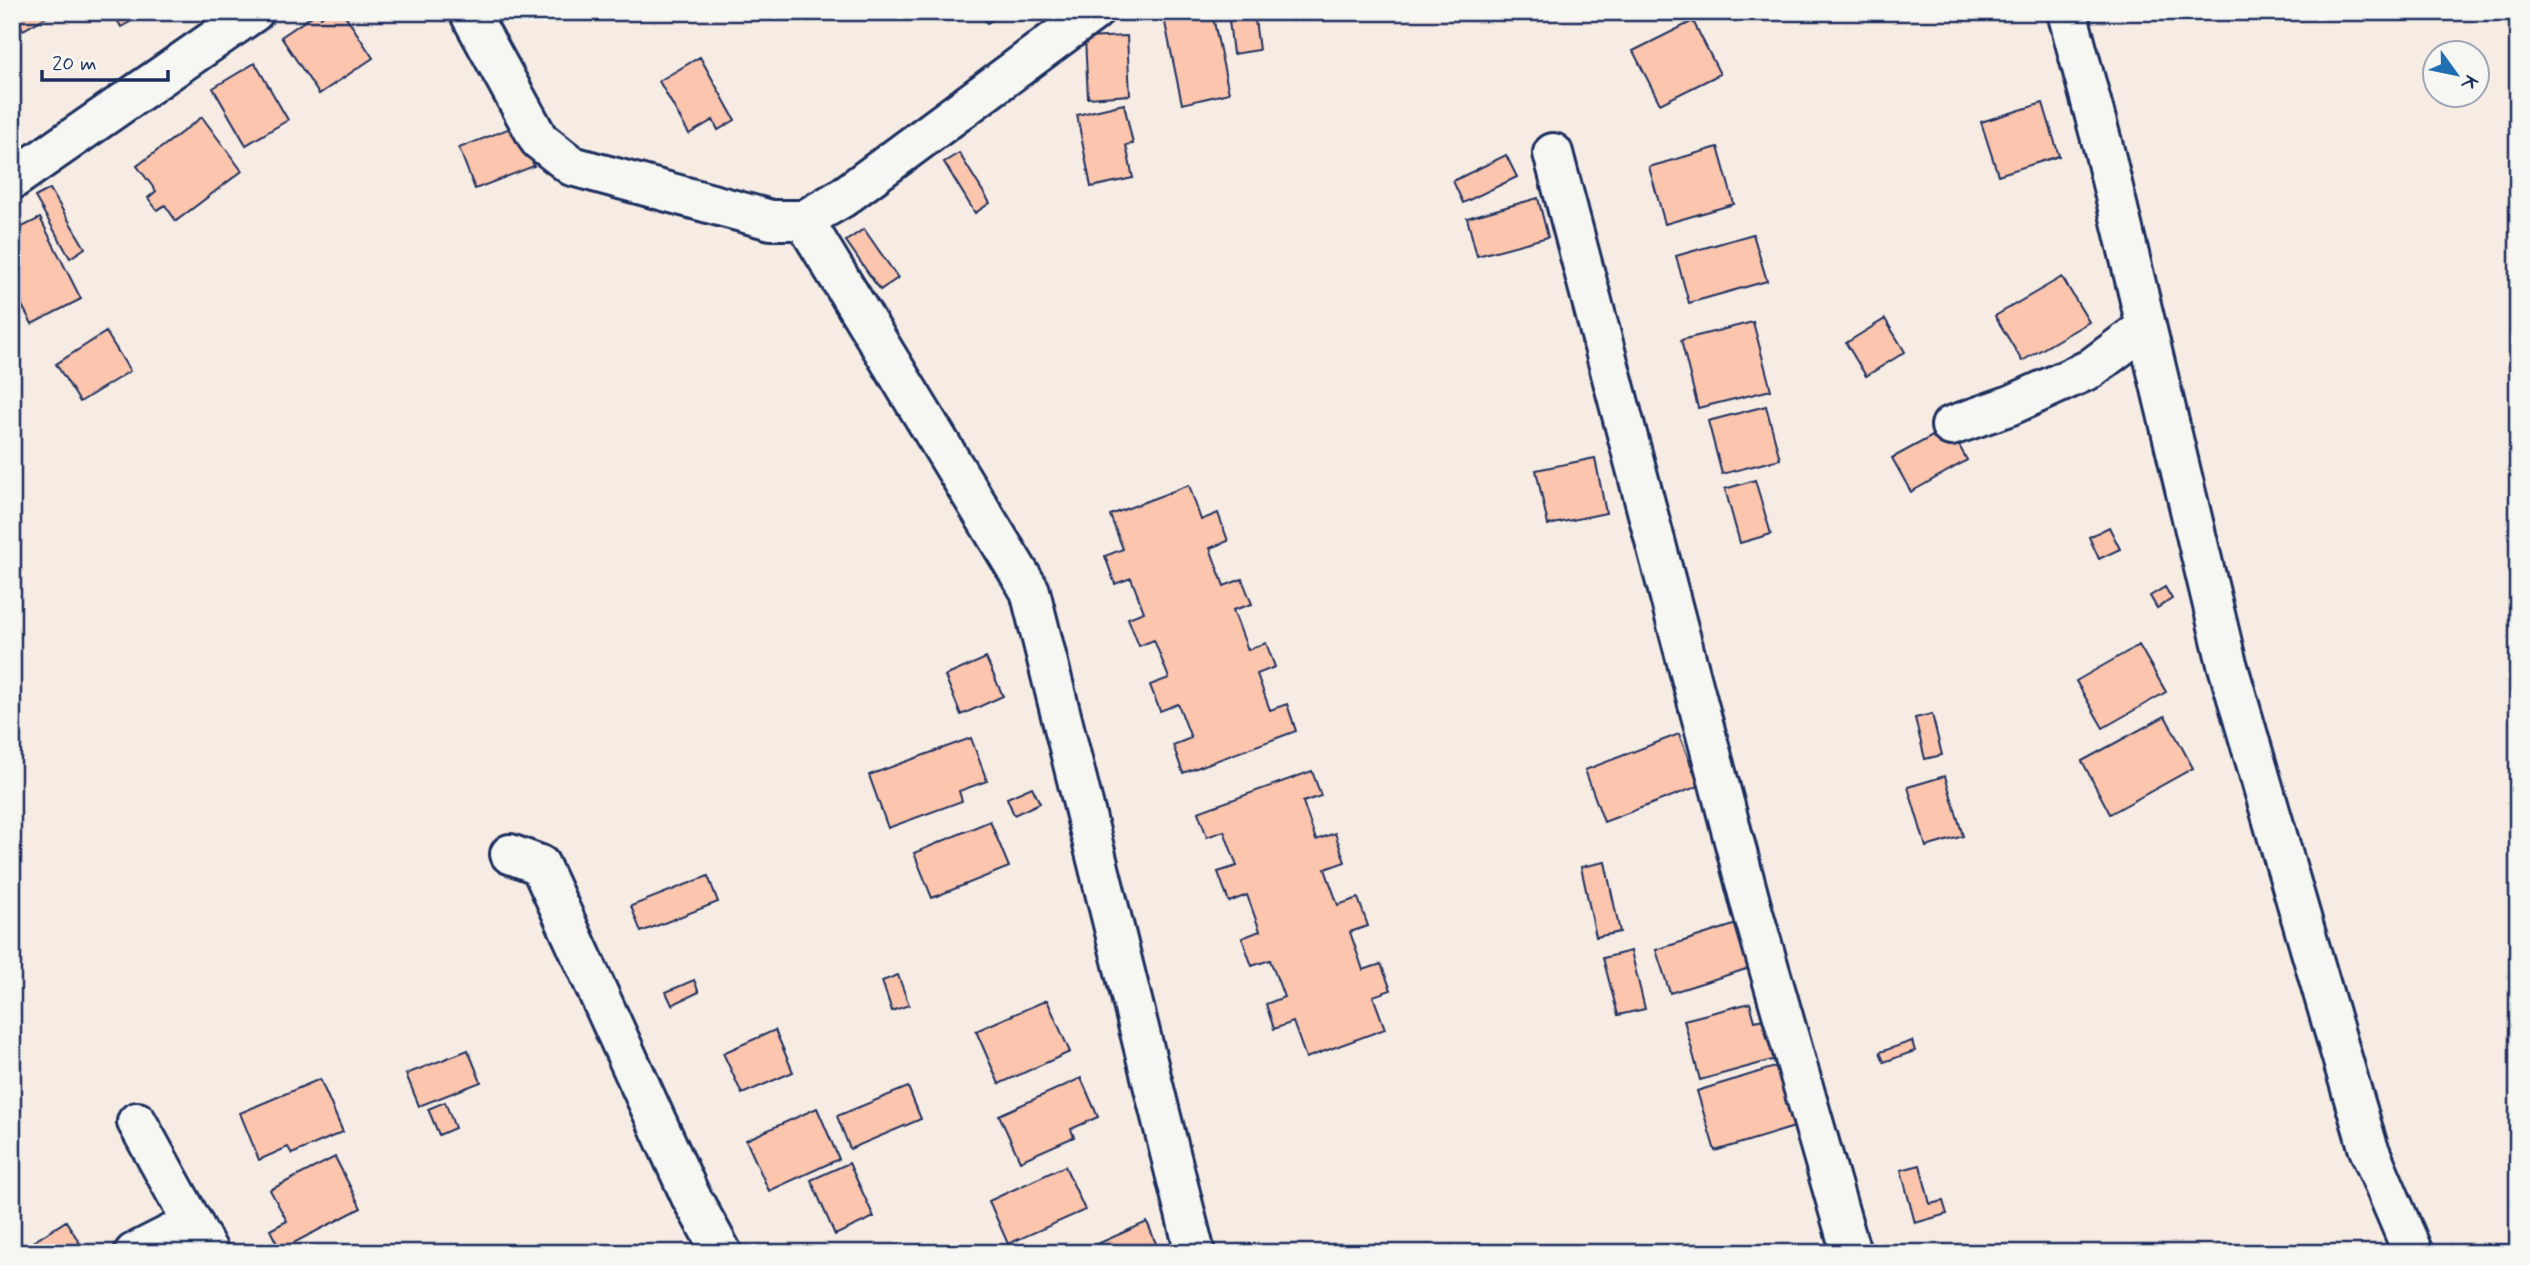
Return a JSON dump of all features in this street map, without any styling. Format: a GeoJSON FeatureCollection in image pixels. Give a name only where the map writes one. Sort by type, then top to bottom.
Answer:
{"type":"FeatureCollection","features":[{"type":"Feature","properties":{"kind":"street"},"geometry":{"type":"LineString","coordinates":[[12,180],[254,12]]}},
{"type":"Feature","properties":{"kind":"street"},"geometry":{"type":"LineString","coordinates":[[469,12],[539,140],[572,166],[771,220],[804,220],[842,198],[1093,12]]}},
{"type":"Feature","properties":{"kind":"street"},"geometry":{"type":"LineString","coordinates":[[2067,12],[2104,150],[2226,660],[2368,1147],[2413,1253]]}},
{"type":"Feature","properties":{"kind":"street"},"geometry":{"type":"LineString","coordinates":[[1553,153],[1748,896],[1851,1253]]}},
{"type":"Feature","properties":{"kind":"street"},"geometry":{"type":"LineString","coordinates":[[804,220],[1030,591],[1195,1253]]}},
{"type":"Feature","properties":{"kind":"street"},"geometry":{"type":"LineString","coordinates":[[1951,426],[2011,405],[2090,369],[2146,327]]}},
{"type":"Feature","properties":{"kind":"street"},"geometry":{"type":"LineString","coordinates":[[510,854],[540,865],[690,1195],[722,1253]]}},
{"type":"Feature","properties":{"kind":"street"},"geometry":{"type":"LineString","coordinates":[[134,1253],[201,1238],[137,1122]]}},
{"type":"Feature","properties":{"kind":"building"},"geometry":{"type":"Polygon","coordinates":[[[14,12],[55,12],[23,30],[14,12]]]}},
{"type":"Feature","properties":{"kind":"building"},"geometry":{"type":"Polygon","coordinates":[[[113,12],[148,12],[121,27],[113,12]]]}},
{"type":"Feature","properties":{"kind":"building"},"geometry":{"type":"Polygon","coordinates":[[[318,12],[321,17],[327,12],[343,12],[373,58],[319,94],[281,37],[318,12]]]}},
{"type":"Feature","properties":{"kind":"building"},"geometry":{"type":"Polygon","coordinates":[[[981,12],[1006,12],[987,23],[981,12]]]}},
{"type":"Feature","properties":{"kind":"building"},"geometry":{"type":"Polygon","coordinates":[[[1190,12],[1212,12],[1229,93],[1182,104],[1164,18],[1190,12]]]}},
{"type":"Feature","properties":{"kind":"building"},"geometry":{"type":"Polygon","coordinates":[[[1228,12],[1254,12],[1259,50],[1233,54],[1228,12]]]}},
{"type":"Feature","properties":{"kind":"building"},"geometry":{"type":"Polygon","coordinates":[[[1693,21],[1720,74],[1660,104],[1633,51],[1693,21]]]}},
{"type":"Feature","properties":{"kind":"building"},"geometry":{"type":"Polygon","coordinates":[[[1127,36],[1130,95],[1088,98],[1085,38],[1127,36]]]}},
{"type":"Feature","properties":{"kind":"building"},"geometry":{"type":"Polygon","coordinates":[[[700,57],[735,120],[718,130],[713,120],[689,134],[659,81],[700,57]]]}},
{"type":"Feature","properties":{"kind":"building"},"geometry":{"type":"Polygon","coordinates":[[[255,63],[288,120],[246,145],[213,88],[255,63]]]}},
{"type":"Feature","properties":{"kind":"building"},"geometry":{"type":"Polygon","coordinates":[[[2043,103],[2059,156],[1998,175],[1981,122],[2043,103]]]}},
{"type":"Feature","properties":{"kind":"building"},"geometry":{"type":"Polygon","coordinates":[[[1124,104],[1133,144],[1126,145],[1133,178],[1091,187],[1077,115],[1124,104]]]}},
{"type":"Feature","properties":{"kind":"building"},"geometry":{"type":"Polygon","coordinates":[[[202,117],[242,171],[176,221],[165,205],[157,210],[148,198],[156,191],[137,166],[202,117]]]}},
{"type":"Feature","properties":{"kind":"building"},"geometry":{"type":"Polygon","coordinates":[[[518,125],[534,166],[475,189],[459,148],[518,125]]]}},
{"type":"Feature","properties":{"kind":"building"},"geometry":{"type":"Polygon","coordinates":[[[1718,147],[1734,204],[1665,224],[1649,167],[1718,147]]]}},
{"type":"Feature","properties":{"kind":"building"},"geometry":{"type":"Polygon","coordinates":[[[959,153],[990,203],[975,213],[944,162],[959,153]]]}},
{"type":"Feature","properties":{"kind":"building"},"geometry":{"type":"Polygon","coordinates":[[[1506,155],[1517,177],[1463,203],[1453,181],[1506,155]]]}},
{"type":"Feature","properties":{"kind":"building"},"geometry":{"type":"Polygon","coordinates":[[[50,189],[85,248],[70,258],[35,197],[50,189]]]}},
{"type":"Feature","properties":{"kind":"building"},"geometry":{"type":"Polygon","coordinates":[[[1538,198],[1548,237],[1477,256],[1467,218],[1538,198]]]}},
{"type":"Feature","properties":{"kind":"building"},"geometry":{"type":"Polygon","coordinates":[[[40,218],[81,299],[32,324],[12,287],[12,232],[40,218]]]}},
{"type":"Feature","properties":{"kind":"building"},"geometry":{"type":"Polygon","coordinates":[[[864,229],[898,278],[880,290],[846,241],[864,229]]]}},
{"type":"Feature","properties":{"kind":"building"},"geometry":{"type":"Polygon","coordinates":[[[1753,234],[1767,281],[1689,303],[1676,256],[1753,234]]]}},
{"type":"Feature","properties":{"kind":"building"},"geometry":{"type":"Polygon","coordinates":[[[2062,277],[2089,322],[2022,361],[1995,316],[2062,277]]]}},
{"type":"Feature","properties":{"kind":"building"},"geometry":{"type":"Polygon","coordinates":[[[1885,319],[1905,352],[1866,376],[1846,343],[1885,319]]]}},
{"type":"Feature","properties":{"kind":"building"},"geometry":{"type":"Polygon","coordinates":[[[1753,322],[1771,390],[1698,408],[1681,340],[1753,322]]]}},
{"type":"Feature","properties":{"kind":"building"},"geometry":{"type":"Polygon","coordinates":[[[106,332],[130,371],[80,402],[56,364],[106,332]]]}},
{"type":"Feature","properties":{"kind":"building"},"geometry":{"type":"Polygon","coordinates":[[[1766,406],[1780,459],[1722,474],[1708,421],[1766,406]]]}},
{"type":"Feature","properties":{"kind":"building"},"geometry":{"type":"Polygon","coordinates":[[[1949,427],[1967,460],[1911,492],[1892,458],[1949,427]]]}},
{"type":"Feature","properties":{"kind":"building"},"geometry":{"type":"Polygon","coordinates":[[[1595,458],[1606,513],[1548,525],[1536,470],[1595,458]]]}},
{"type":"Feature","properties":{"kind":"building"},"geometry":{"type":"Polygon","coordinates":[[[1755,480],[1771,534],[1740,543],[1725,489],[1755,480]]]}},
{"type":"Feature","properties":{"kind":"building"},"geometry":{"type":"Polygon","coordinates":[[[1189,485],[1201,520],[1218,513],[1228,541],[1210,548],[1224,586],[1242,579],[1252,604],[1233,610],[1248,650],[1266,643],[1275,667],[1257,674],[1270,710],[1287,704],[1296,731],[1183,773],[1173,745],[1191,738],[1178,704],[1160,711],[1150,685],[1169,678],[1154,640],[1139,646],[1128,618],[1144,612],[1131,578],[1115,584],[1105,556],[1123,549],[1110,515],[1189,485]]]}},
{"type":"Feature","properties":{"kind":"building"},"geometry":{"type":"Polygon","coordinates":[[[2109,527],[2120,549],[2099,559],[2089,537],[2109,527]]]}},
{"type":"Feature","properties":{"kind":"building"},"geometry":{"type":"Polygon","coordinates":[[[2165,587],[2172,599],[2157,608],[2150,596],[2165,587]]]}},
{"type":"Feature","properties":{"kind":"building"},"geometry":{"type":"Polygon","coordinates":[[[2139,645],[2166,692],[2103,728],[2076,681],[2139,645]]]}},
{"type":"Feature","properties":{"kind":"building"},"geometry":{"type":"Polygon","coordinates":[[[986,658],[1003,696],[961,715],[945,676],[986,658]]]}},
{"type":"Feature","properties":{"kind":"building"},"geometry":{"type":"Polygon","coordinates":[[[1932,714],[1942,755],[1925,759],[1915,718],[1932,714]]]}},
{"type":"Feature","properties":{"kind":"building"},"geometry":{"type":"Polygon","coordinates":[[[2165,716],[2193,768],[2110,814],[2082,761],[2165,716]]]}},
{"type":"Feature","properties":{"kind":"building"},"geometry":{"type":"Polygon","coordinates":[[[1679,734],[1699,786],[1604,822],[1585,770],[1679,734]]]}},
{"type":"Feature","properties":{"kind":"building"},"geometry":{"type":"Polygon","coordinates":[[[971,738],[987,781],[959,791],[962,801],[888,828],[869,775],[971,738]]]}},
{"type":"Feature","properties":{"kind":"building"},"geometry":{"type":"Polygon","coordinates":[[[1312,771],[1321,796],[1303,802],[1316,840],[1335,833],[1345,862],[1325,869],[1338,905],[1358,898],[1368,926],[1350,932],[1363,970],[1381,964],[1391,990],[1373,996],[1385,1029],[1306,1058],[1293,1022],[1274,1029],[1266,1004],[1284,997],[1270,960],[1252,966],[1242,938],[1260,931],[1247,895],[1229,902],[1218,872],[1237,866],[1224,831],[1207,837],[1198,812],[1312,771]]]}},
{"type":"Feature","properties":{"kind":"building"},"geometry":{"type":"Polygon","coordinates":[[[1945,776],[1963,836],[1926,847],[1908,787],[1945,776]]]}},
{"type":"Feature","properties":{"kind":"building"},"geometry":{"type":"Polygon","coordinates":[[[1032,787],[1040,803],[1014,815],[1007,798],[1032,787]]]}},
{"type":"Feature","properties":{"kind":"building"},"geometry":{"type":"Polygon","coordinates":[[[990,821],[1009,867],[932,898],[914,853],[990,821]]]}},
{"type":"Feature","properties":{"kind":"building"},"geometry":{"type":"Polygon","coordinates":[[[1605,862],[1620,932],[1596,937],[1581,867],[1605,862]]]}},
{"type":"Feature","properties":{"kind":"building"},"geometry":{"type":"Polygon","coordinates":[[[708,876],[718,902],[641,932],[631,906],[708,876]]]}},
{"type":"Feature","properties":{"kind":"building"},"geometry":{"type":"Polygon","coordinates":[[[1743,922],[1756,966],[1670,993],[1656,950],[1743,922]]]}},
{"type":"Feature","properties":{"kind":"building"},"geometry":{"type":"Polygon","coordinates":[[[1631,951],[1645,1009],[1618,1015],[1603,958],[1631,951]]]}},
{"type":"Feature","properties":{"kind":"building"},"geometry":{"type":"Polygon","coordinates":[[[898,975],[909,1005],[892,1011],[882,981],[898,975]]]}},
{"type":"Feature","properties":{"kind":"building"},"geometry":{"type":"Polygon","coordinates":[[[694,980],[699,992],[672,1005],[666,992],[694,980]]]}},
{"type":"Feature","properties":{"kind":"building"},"geometry":{"type":"Polygon","coordinates":[[[1047,1000],[1070,1052],[999,1084],[976,1031],[1047,1000]]]}},
{"type":"Feature","properties":{"kind":"building"},"geometry":{"type":"Polygon","coordinates":[[[1750,1003],[1755,1021],[1775,1016],[1776,1059],[1700,1080],[1684,1020],[1750,1003]]]}},
{"type":"Feature","properties":{"kind":"building"},"geometry":{"type":"Polygon","coordinates":[[[775,1030],[793,1072],[742,1094],[723,1053],[775,1030]]]}},
{"type":"Feature","properties":{"kind":"building"},"geometry":{"type":"Polygon","coordinates":[[[1912,1041],[1915,1051],[1884,1062],[1880,1052],[1912,1041]]]}},
{"type":"Feature","properties":{"kind":"building"},"geometry":{"type":"Polygon","coordinates":[[[468,1050],[481,1082],[419,1106],[406,1074],[468,1050]]]}},
{"type":"Feature","properties":{"kind":"building"},"geometry":{"type":"Polygon","coordinates":[[[1791,1062],[1801,1125],[1715,1151],[1697,1091],[1791,1062]]]}},
{"type":"Feature","properties":{"kind":"building"},"geometry":{"type":"Polygon","coordinates":[[[1081,1078],[1098,1117],[1071,1129],[1074,1137],[1020,1161],[999,1115],[1081,1078]]]}},
{"type":"Feature","properties":{"kind":"building"},"geometry":{"type":"Polygon","coordinates":[[[320,1079],[343,1132],[292,1154],[288,1147],[259,1160],[240,1113],[320,1079]]]}},
{"type":"Feature","properties":{"kind":"building"},"geometry":{"type":"Polygon","coordinates":[[[908,1087],[921,1119],[850,1149],[837,1116],[908,1087]]]}},
{"type":"Feature","properties":{"kind":"building"},"geometry":{"type":"Polygon","coordinates":[[[445,1102],[455,1128],[439,1135],[428,1109],[445,1102]]]}},
{"type":"Feature","properties":{"kind":"building"},"geometry":{"type":"Polygon","coordinates":[[[817,1108],[839,1159],[769,1191],[746,1140],[817,1108]]]}},
{"type":"Feature","properties":{"kind":"building"},"geometry":{"type":"Polygon","coordinates":[[[335,1157],[361,1208],[280,1250],[270,1230],[287,1221],[270,1190],[335,1157]]]}},
{"type":"Feature","properties":{"kind":"building"},"geometry":{"type":"Polygon","coordinates":[[[849,1163],[874,1217],[835,1235],[811,1180],[849,1163]]]}},
{"type":"Feature","properties":{"kind":"building"},"geometry":{"type":"Polygon","coordinates":[[[1920,1165],[1930,1204],[1943,1201],[1947,1214],[1915,1223],[1901,1170],[1920,1165]]]}},
{"type":"Feature","properties":{"kind":"building"},"geometry":{"type":"Polygon","coordinates":[[[1065,1166],[1085,1210],[1008,1244],[989,1201],[1065,1166]]]}},
{"type":"Feature","properties":{"kind":"building"},"geometry":{"type":"Polygon","coordinates":[[[66,1221],[86,1253],[16,1253],[66,1221]]]}},
{"type":"Feature","properties":{"kind":"building"},"geometry":{"type":"Polygon","coordinates":[[[1147,1222],[1160,1253],[1099,1253],[1095,1245],[1147,1222]]]}},
{"type":"Feature","properties":{"kind":"building"},"geometry":{"type":"Polygon","coordinates":[[[607,1245],[611,1253],[588,1253],[607,1245]]]}},
{"type":"Feature","properties":{"kind":"building"},"geometry":{"type":"Polygon","coordinates":[[[885,1246],[888,1253],[870,1253],[885,1246]]]}}]}
